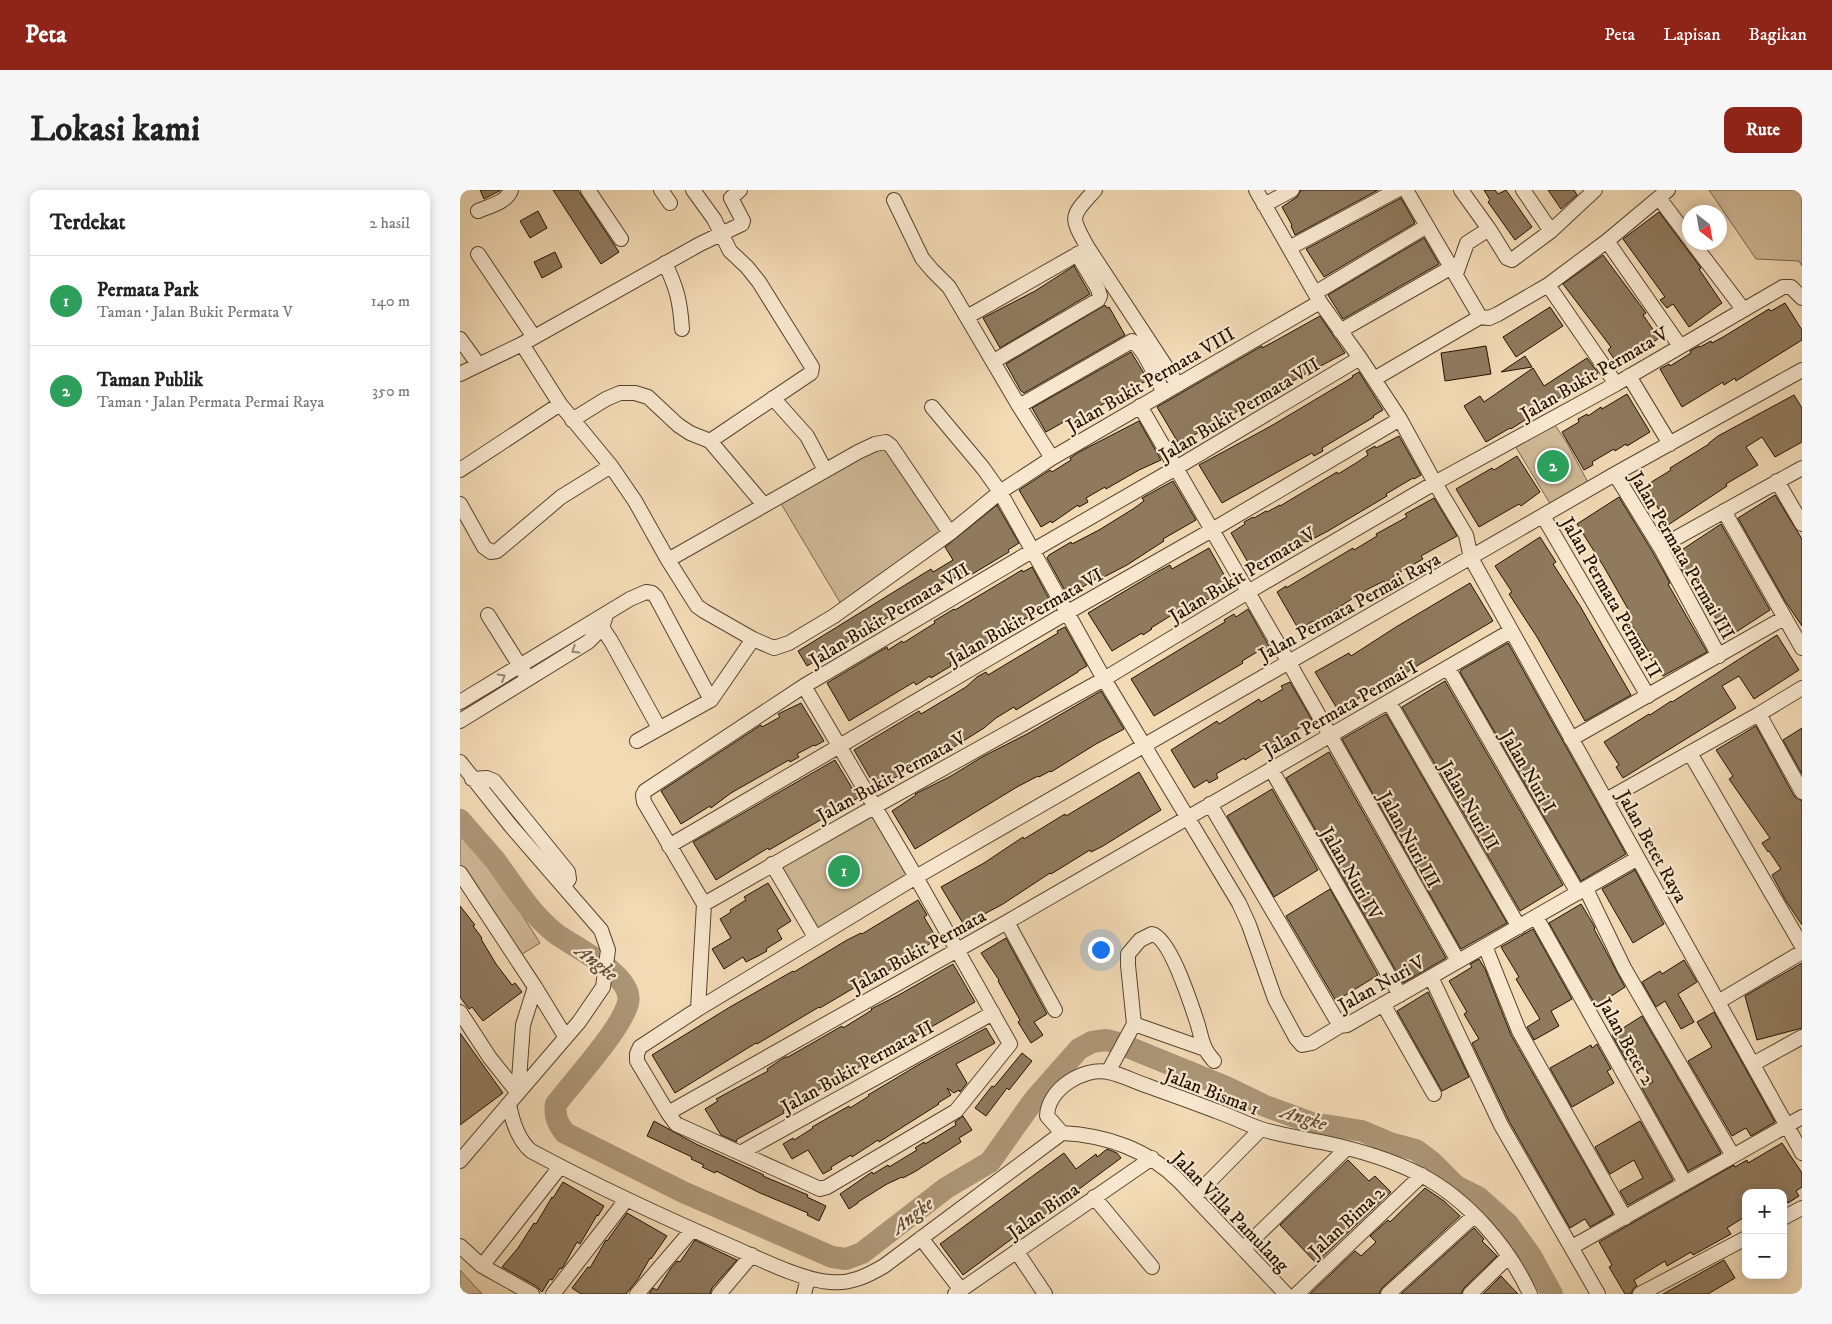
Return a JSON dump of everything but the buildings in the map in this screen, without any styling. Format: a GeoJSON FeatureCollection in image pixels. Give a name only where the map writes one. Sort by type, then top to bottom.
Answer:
{"type":"FeatureCollection","features":[{"type":"Feature","properties":{"kind":"street"},"geometry":{"type":"LineString","coordinates":[[478,211],[509,196],[512,190]]}},
{"type":"Feature","properties":{"kind":"street"},"geometry":{"type":"LineString","coordinates":[[588,190],[621,239]]}},
{"type":"Feature","properties":{"kind":"street"},"geometry":{"type":"LineString","coordinates":[[661,190],[670,204]]}},
{"type":"Feature","properties":{"kind":"street"},"geometry":{"type":"LineString","coordinates":[[693,190],[714,219],[730,251],[759,282],[812,367],[811,373],[710,441]]}},
{"type":"Feature","properties":{"kind":"street"},"geometry":{"type":"LineString","coordinates":[[460,374],[528,340],[700,244],[742,224],[743,222],[731,198],[740,190]]}},
{"type":"Feature","properties":{"kind":"street"},"geometry":{"type":"LineString","coordinates":[[994,361],[1098,300],[1100,296],[1098,289],[1082,251],[1074,216],[1076,210],[1095,190]]}},
{"type":"Feature","properties":{"kind":"street","name":"Jalan Betet Raya"},"geometry":{"type":"LineString","coordinates":[[1256,190],[1318,297],[1400,419],[1466,535],[1471,558],[1802,1153]]}},
{"type":"Feature","properties":{"kind":"street"},"geometry":{"type":"LineString","coordinates":[[1264,205],[1292,190]]}},
{"type":"Feature","properties":{"kind":"street"},"geometry":{"type":"LineString","coordinates":[[1289,248],[1397,190]]}},
{"type":"Feature","properties":{"kind":"street"},"geometry":{"type":"LineString","coordinates":[[1406,190],[1480,317]]}},
{"type":"Feature","properties":{"kind":"street"},"geometry":{"type":"LineString","coordinates":[[1461,190],[1507,258],[1512,260],[1551,231],[1592,191]]}},
{"type":"Feature","properties":{"kind":"street"},"geometry":{"type":"LineString","coordinates":[[1524,190],[1551,231]]}},
{"type":"Feature","properties":{"kind":"street"},"geometry":{"type":"LineString","coordinates":[[1374,379],[1480,317],[1489,318],[1498,314],[1548,285],[1663,194],[1682,226]]}},
{"type":"Feature","properties":{"kind":"street"},"geometry":{"type":"LineString","coordinates":[[894,200],[922,258],[949,287],[994,361],[1018,406],[1052,458]]}},
{"type":"Feature","properties":{"kind":"street","name":"Jalan Bukit Permata VIII"},"geometry":{"type":"LineString","coordinates":[[478,254],[528,340],[560,404],[611,466],[635,501],[668,560],[697,606],[753,639],[774,648],[789,643],[834,616],[950,532],[1000,492],[1052,458],[1178,385],[1428,226]]}},
{"type":"Feature","properties":{"kind":"street"},"geometry":{"type":"LineString","coordinates":[[1340,331],[1454,270],[1468,243],[1489,229]]}},
{"type":"Feature","properties":{"kind":"street"},"geometry":{"type":"LineString","coordinates":[[1606,241],[1680,346]]}},
{"type":"Feature","properties":{"kind":"street"},"geometry":{"type":"LineString","coordinates":[[1698,250],[1743,309]]}},
{"type":"Feature","properties":{"kind":"street"},"geometry":{"type":"LineString","coordinates":[[966,317],[1082,251]]}},
{"type":"Feature","properties":{"kind":"street"},"geometry":{"type":"LineString","coordinates":[[1082,251],[1178,385]]}},
{"type":"Feature","properties":{"kind":"street"},"geometry":{"type":"LineString","coordinates":[[665,263],[677,290],[682,329]]}},
{"type":"Feature","properties":{"kind":"street"},"geometry":{"type":"LineString","coordinates":[[1548,285],[1616,384]]}},
{"type":"Feature","properties":{"kind":"street","name":"Jalan Bukit Permata V"},"geometry":{"type":"LineString","coordinates":[[704,904],[1104,678],[1435,483],[1616,384],[1743,309],[1784,287],[1791,287],[1801,296]]}},
{"type":"Feature","properties":{"kind":"street"},"geometry":{"type":"LineString","coordinates":[[460,339],[478,364]]}},
{"type":"Feature","properties":{"kind":"street"},"geometry":{"type":"LineString","coordinates":[[1018,406],[1132,341],[1136,343],[1142,352],[1164,393]]}},
{"type":"Feature","properties":{"kind":"street","name":"Jalan Bukit Permata VII"},"geometry":{"type":"LineString","coordinates":[[704,904],[644,802],[643,795],[645,790],[804,686],[1360,358]]}},
{"type":"Feature","properties":{"kind":"street"},"geometry":{"type":"LineString","coordinates":[[1630,376],[1670,444]]}},
{"type":"Feature","properties":{"kind":"street","name":"Jalan Permata Permai Raya"},"geometry":{"type":"LineString","coordinates":[[668,1113],[637,1061],[637,1054],[640,1047],[698,1009],[916,877],[1288,661],[1615,474],[1800,376]]}},
{"type":"Feature","properties":{"kind":"street"},"geometry":{"type":"LineString","coordinates":[[572,420],[620,393],[635,393],[648,397],[678,425],[690,433],[710,441],[764,504]]}},
{"type":"Feature","properties":{"kind":"street"},"geometry":{"type":"LineString","coordinates":[[773,398],[807,436],[826,470]]}},
{"type":"Feature","properties":{"kind":"street"},"geometry":{"type":"LineString","coordinates":[[460,470],[560,404]]}},
{"type":"Feature","properties":{"kind":"street","name":"Jalan Nuri III"},"geometry":{"type":"LineString","coordinates":[[1140,406],[1288,661],[1458,962]]}},
{"type":"Feature","properties":{"kind":"street"},"geometry":{"type":"LineString","coordinates":[[932,407],[983,468],[1000,492],[1104,678],[1239,903],[1250,925],[1274,999],[1299,1042],[1305,1045],[1312,1043],[1340,1026]]}},
{"type":"Feature","properties":{"kind":"street","name":"Jalan Bukit Permata VI"},"geometry":{"type":"LineString","coordinates":[[669,846],[1400,419]]}},
{"type":"Feature","properties":{"kind":"street"},"geometry":{"type":"LineString","coordinates":[[668,560],[858,452],[875,444],[886,442],[891,446],[950,532]]}},
{"type":"Feature","properties":{"kind":"street"},"geometry":{"type":"LineString","coordinates":[[460,504],[484,547],[491,552],[497,551],[561,497],[611,466]]}},
{"type":"Feature","properties":{"kind":"street"},"geometry":{"type":"LineString","coordinates":[[1660,547],[1802,468]]}},
{"type":"Feature","properties":{"kind":"street","name":"Jalan Permata Permai III"},"geometry":{"type":"LineString","coordinates":[[1615,474],[1660,547],[1719,656]]}},
{"type":"Feature","properties":{"kind":"street"},"geometry":{"type":"LineString","coordinates":[[1777,481],[1802,524]]}},
{"type":"Feature","properties":{"kind":"street"},"geometry":{"type":"LineString","coordinates":[[1724,511],[1802,648]]}},
{"type":"Feature","properties":{"kind":"street","name":"Jalan Permata Permai II"},"geometry":{"type":"LineString","coordinates":[[1543,516],[1648,696]]}},
{"type":"Feature","properties":{"kind":"street"},"geometry":{"type":"LineString","coordinates":[[460,702],[602,621],[630,599],[646,592],[652,593],[711,700]]}},
{"type":"Feature","properties":{"kind":"street"},"geometry":{"type":"LineString","coordinates":[[488,615],[528,679]]}},
{"type":"Feature","properties":{"kind":"street"},"geometry":{"type":"LineString","coordinates":[[1571,739],[1784,618]]}},
{"type":"Feature","properties":{"kind":"street"},"geometry":{"type":"LineString","coordinates":[[460,721],[588,642],[602,621]]}},
{"type":"Feature","properties":{"kind":"street"},"geometry":{"type":"LineString","coordinates":[[602,621],[659,728]]}},
{"type":"Feature","properties":{"kind":"street","name":"Jalan Permata Permai I"},"geometry":{"type":"LineString","coordinates":[[1187,818],[1512,631]]}},
{"type":"Feature","properties":{"kind":"street"},"geometry":{"type":"LineString","coordinates":[[637,741],[711,700],[753,639]]}},
{"type":"Feature","properties":{"kind":"street","name":"Jalan Nuri I"},"geometry":{"type":"LineString","coordinates":[[1448,668],[1582,891],[1624,968],[1733,1156]]}},
{"type":"Feature","properties":{"kind":"street"},"geometry":{"type":"LineString","coordinates":[[668,1113],[680,1126],[820,1189],[827,1187],[951,1115],[960,1108],[1010,1044],[916,877],[804,686]]}},
{"type":"Feature","properties":{"kind":"street"},"geometry":{"type":"LineString","coordinates":[[1606,800],[1802,688]]}},
{"type":"Feature","properties":{"kind":"street","name":"Jalan Nuri II"},"geometry":{"type":"LineString","coordinates":[[1389,702],[1519,927]]}},
{"type":"Feature","properties":{"kind":"street"},"geometry":{"type":"LineString","coordinates":[[1759,714],[1802,792]]}},
{"type":"Feature","properties":{"kind":"street"},"geometry":{"type":"LineString","coordinates":[[1690,753],[1802,946]]}},
{"type":"Feature","properties":{"kind":"street"},"geometry":{"type":"LineString","coordinates":[[460,762],[510,825],[601,930],[608,950],[603,987],[579,1022],[565,1036],[495,1121],[460,1159]]}},
{"type":"Feature","properties":{"kind":"street","name":"Jalan Nuri IV"},"geometry":{"type":"LineString","coordinates":[[1271,769],[1400,994]]}},
{"type":"Feature","properties":{"kind":"street","name":"Jalan Nuri V"},"geometry":{"type":"LineString","coordinates":[[1210,804],[1340,1026],[1347,1025],[1638,858]]}},
{"type":"Feature","properties":{"kind":"street","name":"Jalan Bukit Permata"},"geometry":{"type":"LineString","coordinates":[[668,1113],[1187,818]]}},
{"type":"Feature","properties":{"kind":"street"},"geometry":{"type":"LineString","coordinates":[[772,864],[815,937]]}},
{"type":"Feature","properties":{"kind":"street"},"geometry":{"type":"LineString","coordinates":[[460,873],[565,1036]]}},
{"type":"Feature","properties":{"kind":"street"},"geometry":{"type":"LineString","coordinates":[[698,1009],[704,904]]}},
{"type":"Feature","properties":{"kind":"street","name":"Jalan Betet 2"},"geometry":{"type":"LineString","coordinates":[[1536,917],[1685,1183]]}},
{"type":"Feature","properties":{"kind":"street"},"geometry":{"type":"LineString","coordinates":[[1007,922],[1055,1010]]}},
{"type":"Feature","properties":{"kind":"street"},"geometry":{"type":"LineString","coordinates":[[1110,1066],[1131,1029],[1128,954],[1140,940],[1152,934],[1164,942],[1172,958],[1197,1022],[1205,1050],[1214,1061]]}},
{"type":"Feature","properties":{"kind":"street"},"geometry":{"type":"LineString","coordinates":[[1485,946],[1519,1031],[1625,1218]]}},
{"type":"Feature","properties":{"kind":"street"},"geometry":{"type":"LineString","coordinates":[[1718,1002],[1802,952]]}},
{"type":"Feature","properties":{"kind":"street"},"geometry":{"type":"LineString","coordinates":[[1431,977],[1502,1125],[1598,1294]]}},
{"type":"Feature","properties":{"kind":"street"},"geometry":{"type":"LineString","coordinates":[[535,987],[523,1025],[514,1099],[513,1123],[528,1148],[560,1167],[626,1200],[692,1230],[808,1278],[841,1282],[861,1278],[884,1266],[1062,1133]]}},
{"type":"Feature","properties":{"kind":"street"},"geometry":{"type":"LineString","coordinates":[[1383,1004],[1434,1094]]}},
{"type":"Feature","properties":{"kind":"street"},"geometry":{"type":"LineString","coordinates":[[460,1012],[514,1099]]}},
{"type":"Feature","properties":{"kind":"street","name":"Jalan Bukit Permata II"},"geometry":{"type":"LineString","coordinates":[[740,1153],[993,1013]]}},
{"type":"Feature","properties":{"kind":"street"},"geometry":{"type":"LineString","coordinates":[[1131,1029],[1205,1050]]}},
{"type":"Feature","properties":{"kind":"street"},"geometry":{"type":"LineString","coordinates":[[1753,1064],[1802,1036]]}},
{"type":"Feature","properties":{"kind":"street","name":"Jalan Bisma 1"},"geometry":{"type":"LineString","coordinates":[[1062,1133],[1047,1116],[1048,1107],[1061,1087],[1088,1073],[1110,1066],[1261,1129],[1347,1148],[1387,1160],[1422,1175],[1454,1197],[1487,1228],[1508,1257],[1530,1294]]}},
{"type":"Feature","properties":{"kind":"street"},"geometry":{"type":"LineString","coordinates":[[1572,1247],[1802,1117]]}},
{"type":"Feature","properties":{"kind":"street"},"geometry":{"type":"LineString","coordinates":[[495,1121],[506,1120],[513,1123]]}},
{"type":"Feature","properties":{"kind":"street"},"geometry":{"type":"LineString","coordinates":[[1194,1197],[1261,1129]]}},
{"type":"Feature","properties":{"kind":"street","name":"Jalan Villa Pamulang"},"geometry":{"type":"LineString","coordinates":[[1062,1133],[1086,1134],[1135,1150],[1152,1158],[1168,1170],[1286,1294]]}},
{"type":"Feature","properties":{"kind":"street"},"geometry":{"type":"LineString","coordinates":[[1243,1249],[1347,1148]]}},
{"type":"Feature","properties":{"kind":"street","name":"Jalan Bima"},"geometry":{"type":"LineString","coordinates":[[958,1292],[1152,1158]]}},
{"type":"Feature","properties":{"kind":"street"},"geometry":{"type":"LineString","coordinates":[[482,1266],[560,1167]]}},
{"type":"Feature","properties":{"kind":"street","name":"Jalan Bima 2"},"geometry":{"type":"LineString","coordinates":[[1297,1294],[1422,1175]]}},
{"type":"Feature","properties":{"kind":"street"},"geometry":{"type":"LineString","coordinates":[[1094,1198],[1152,1267]]}},
{"type":"Feature","properties":{"kind":"street"},"geometry":{"type":"LineString","coordinates":[[553,1294],[626,1200]]}},
{"type":"Feature","properties":{"kind":"street"},"geometry":{"type":"LineString","coordinates":[[1787,1216],[1802,1208]]}},
{"type":"Feature","properties":{"kind":"street"},"geometry":{"type":"LineString","coordinates":[[1388,1294],[1474,1216]]}},
{"type":"Feature","properties":{"kind":"street"},"geometry":{"type":"LineString","coordinates":[[637,1294],[692,1230]]}},
{"type":"Feature","properties":{"kind":"street"},"geometry":{"type":"LineString","coordinates":[[921,1238],[958,1292]]}},
{"type":"Feature","properties":{"kind":"street"},"geometry":{"type":"LineString","coordinates":[[1640,1294],[1742,1240]]}},
{"type":"Feature","properties":{"kind":"street"},"geometry":{"type":"LineString","coordinates":[[460,1246],[482,1266],[532,1294]]}},
{"type":"Feature","properties":{"kind":"street"},"geometry":{"type":"LineString","coordinates":[[1017,1252],[1045,1294]]}},
{"type":"Feature","properties":{"kind":"street"},"geometry":{"type":"LineString","coordinates":[[719,1294],[752,1255]]}},
{"type":"Feature","properties":{"kind":"street"},"geometry":{"type":"LineString","coordinates":[[1470,1294],[1508,1257]]}},
{"type":"Feature","properties":{"kind":"street"},"geometry":{"type":"LineString","coordinates":[[804,1294],[808,1278]]}},
{"type":"Feature","properties":{"kind":"shaded area"},"geometry":{"type":"Polygon","coordinates":[[[1709,190],[1802,190],[1802,266],[1799,261],[1756,259],[1727,216],[1727,205],[1719,205],[1709,190]]]}},
{"type":"Feature","properties":{"kind":"shaded area"},"geometry":{"type":"Polygon","coordinates":[[[1551,419],[1567,443],[1591,488],[1554,510],[1512,441],[1551,419]]]}},
{"type":"Feature","properties":{"kind":"shaded area"},"geometry":{"type":"Polygon","coordinates":[[[884,439],[952,531],[844,609],[780,502],[884,439]]]}},
{"type":"Feature","properties":{"kind":"shaded area"},"geometry":{"type":"Polygon","coordinates":[[[874,807],[916,877],[815,937],[772,864],[874,807]]]}},
{"type":"Feature","properties":{"kind":"shaded area"},"geometry":{"type":"Polygon","coordinates":[[[460,817],[540,943],[514,959],[460,881],[460,817]]]}},
{"type":"Feature","properties":{"kind":"shaded area"},"geometry":{"type":"Polygon","coordinates":[[[460,1270],[482,1294],[460,1294],[460,1270]]]}},
{"type":"Feature","properties":{"kind":"waterway","name":"Angke"},"geometry":{"type":"LineString","coordinates":[[460,820],[495,860],[538,917],[555,933],[613,972],[622,982],[628,993],[628,1003],[617,1026],[556,1104],[557,1120],[565,1133],[683,1192],[832,1257],[846,1259],[862,1253],[946,1188],[990,1162],[1034,1100],[1079,1049],[1092,1042],[1106,1040],[1118,1043],[1226,1087],[1265,1106],[1312,1123],[1362,1131],[1390,1143],[1416,1150],[1432,1162],[1456,1186],[1478,1197],[1508,1224],[1531,1256],[1552,1294]]}},
{"type":"Feature","properties":{"kind":"place","name":"Taman Publik"},"geometry":{"type":"Point","coordinates":[1553,466]}},
{"type":"Feature","properties":{"kind":"place","name":"Permata Park"},"geometry":{"type":"Point","coordinates":[844,871]}}]}
